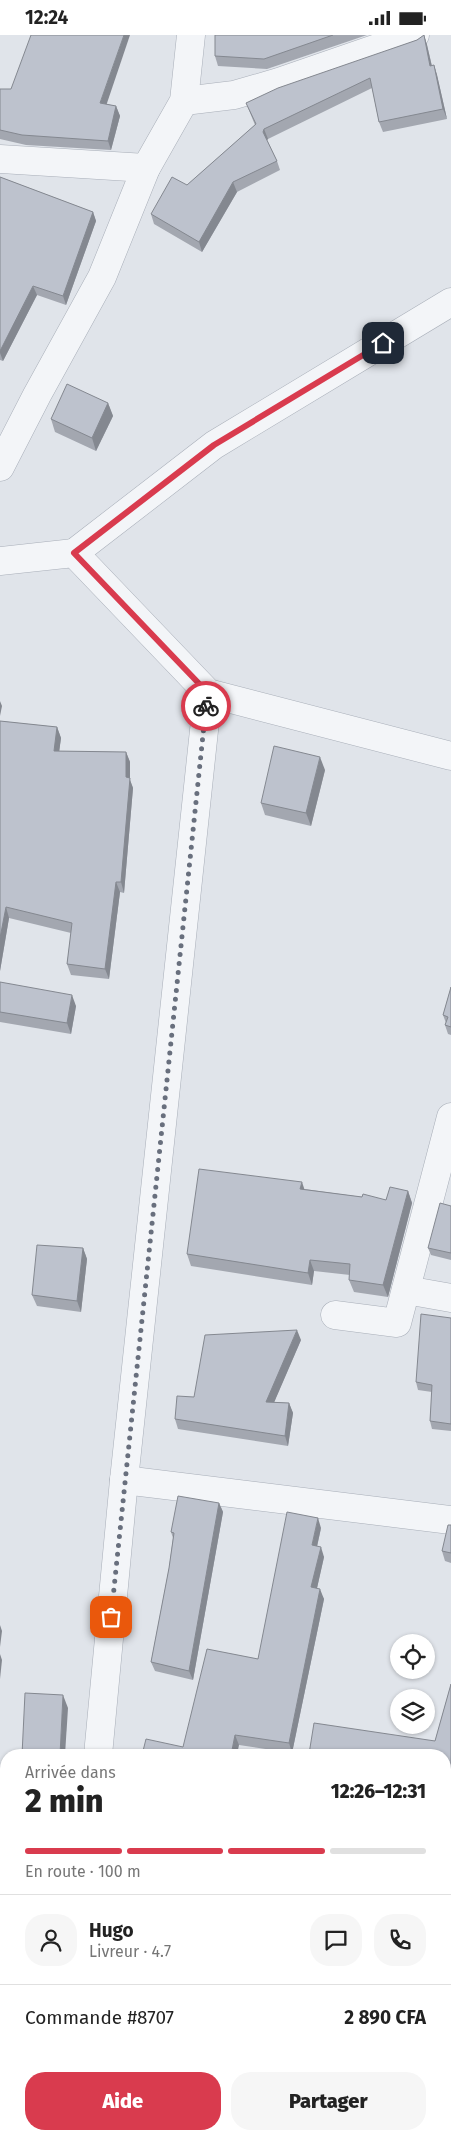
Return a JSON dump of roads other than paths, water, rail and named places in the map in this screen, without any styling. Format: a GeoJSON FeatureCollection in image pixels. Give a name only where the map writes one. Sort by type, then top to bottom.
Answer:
{"type":"FeatureCollection","features":[{"type":"Feature","properties":{"kind":"street"},"geometry":{"type":"LineString","coordinates":[[0,467],[102,277],[146,169],[184,101],[191,35]]}},
{"type":"Feature","properties":{"kind":"street"},"geometry":{"type":"LineString","coordinates":[[184,101],[234,95],[278,82],[415,35]]}},
{"type":"Feature","properties":{"kind":"street"},"geometry":{"type":"LineString","coordinates":[[0,159],[146,169]]}},
{"type":"Feature","properties":{"kind":"street"},"geometry":{"type":"LineString","coordinates":[[0,561],[74,553],[214,445],[451,301]]}},
{"type":"Feature","properties":{"kind":"street"},"geometry":{"type":"LineString","coordinates":[[74,553],[208,693],[451,755]]}},
{"type":"Feature","properties":{"kind":"street"},"geometry":{"type":"LineString","coordinates":[[99,1749],[124,1480],[208,693]]}},
{"type":"Feature","properties":{"kind":"street"},"geometry":{"type":"LineString","coordinates":[[335,1315],[397,1323],[445,1168],[451,1117]]}},
{"type":"Feature","properties":{"kind":"street"},"geometry":{"type":"LineString","coordinates":[[406,1290],[451,1298]]}},
{"type":"Feature","properties":{"kind":"street"},"geometry":{"type":"LineString","coordinates":[[124,1480],[451,1520]]}}]}
